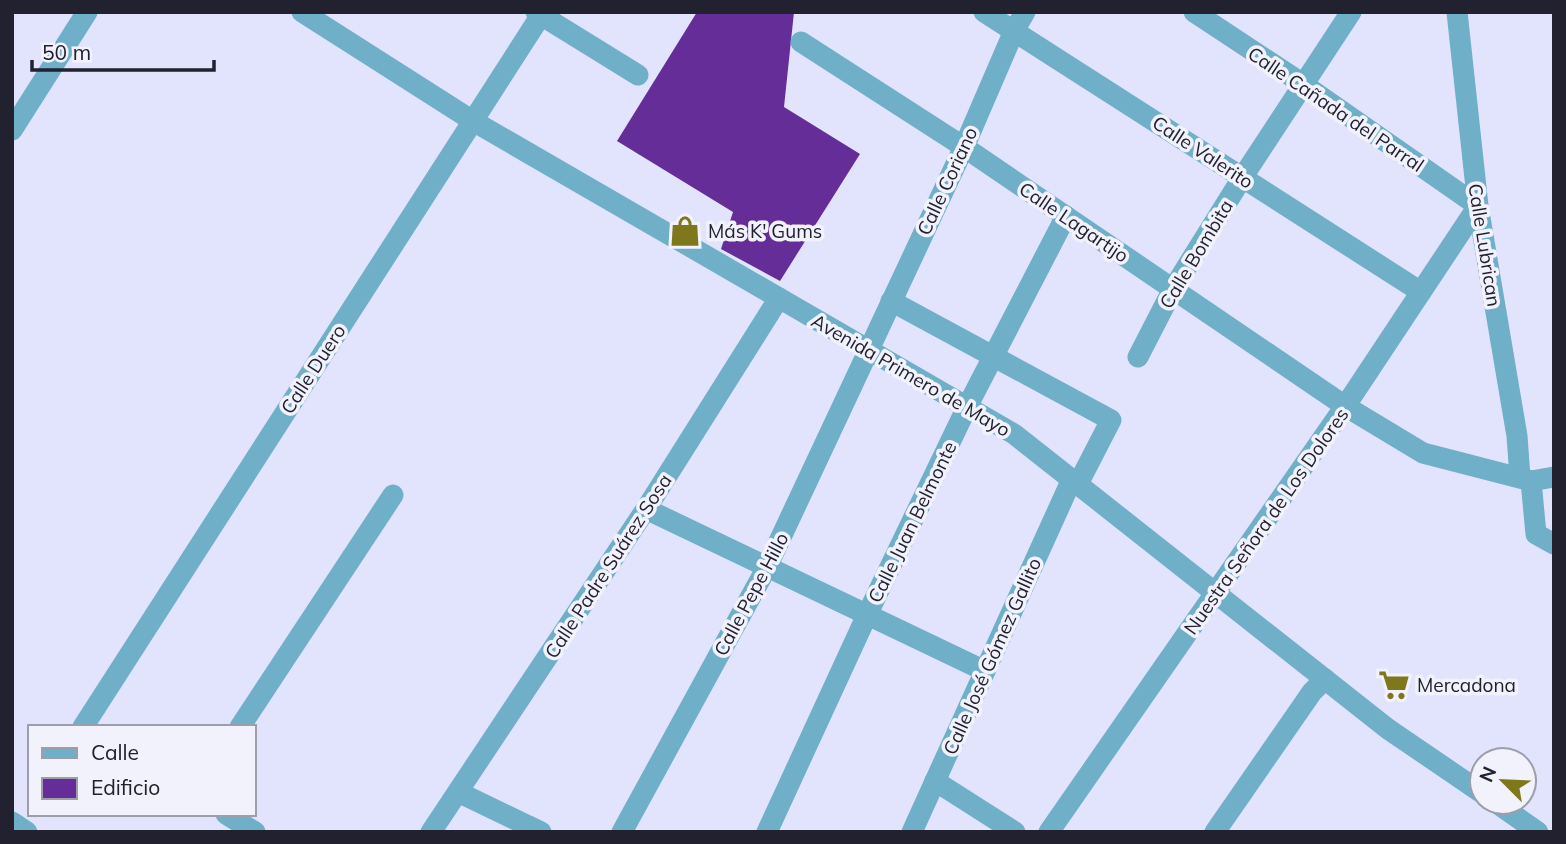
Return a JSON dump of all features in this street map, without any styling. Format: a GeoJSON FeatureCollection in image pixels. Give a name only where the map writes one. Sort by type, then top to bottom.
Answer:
{"type":"FeatureCollection","features":[{"type":"Feature","properties":{"kind":"street"},"geometry":{"type":"LineString","coordinates":[[12,130],[87,12]]}},
{"type":"Feature","properties":{"kind":"street","name":"Avenida Primero de Mayo"},"geometry":{"type":"LineString","coordinates":[[302,12],[473,121],[1014,434],[1388,729],[1468,783]]}},
{"type":"Feature","properties":{"kind":"street","name":"Calle Valerito"},"geometry":{"type":"LineString","coordinates":[[984,12],[1421,292]]}},
{"type":"Feature","properties":{"kind":"street","name":"Calle Coriano"},"geometry":{"type":"LineString","coordinates":[[869,350],[1025,12]]}},
{"type":"Feature","properties":{"kind":"street","name":"Calle Cañada del Parral"},"geometry":{"type":"LineString","coordinates":[[1194,12],[1478,206]]}},
{"type":"Feature","properties":{"kind":"street","name":"Calle Bombita"},"geometry":{"type":"LineString","coordinates":[[1138,357],[1172,289],[1351,12]]}},
{"type":"Feature","properties":{"kind":"street","name":"Calle Lubrican"},"geometry":{"type":"LineString","coordinates":[[1457,12],[1478,206],[1517,436],[1536,534],[1554,544]]}},
{"type":"Feature","properties":{"kind":"street"},"geometry":{"type":"LineString","coordinates":[[540,13],[638,75]]}},
{"type":"Feature","properties":{"kind":"street","name":"Calle Duero"},"geometry":{"type":"LineString","coordinates":[[84,725],[540,13]]}},
{"type":"Feature","properties":{"kind":"street","name":"Calle Lagartijo"},"geometry":{"type":"LineString","coordinates":[[801,42],[964,147],[1345,406],[1423,453],[1525,479]]}},
{"type":"Feature","properties":{"kind":"street"},"geometry":{"type":"LineString","coordinates":[[12,89],[30,100]]}},
{"type":"Feature","properties":{"kind":"street","name":"Nuestra Señora de Los Dolores"},"geometry":{"type":"LineString","coordinates":[[1049,832],[1345,406],[1478,206]]}},
{"type":"Feature","properties":{"kind":"street","name":"Calle Juan Belmonte"},"geometry":{"type":"LineString","coordinates":[[767,832],[967,407],[1066,216]]}},
{"type":"Feature","properties":{"kind":"street","name":"Calle Padre Suárez Sosa"},"geometry":{"type":"LineString","coordinates":[[431,832],[646,509],[779,298]]}},
{"type":"Feature","properties":{"kind":"street"},"geometry":{"type":"LineString","coordinates":[[891,301],[993,357]]}},
{"type":"Feature","properties":{"kind":"street","name":"Calle Pepe Hillo"},"geometry":{"type":"LineString","coordinates":[[622,832],[767,567],[869,350]]}},
{"type":"Feature","properties":{"kind":"street","name":"Calle José Gómez Gallito"},"geometry":{"type":"LineString","coordinates":[[912,832],[1075,482],[1111,420],[993,357]]}},
{"type":"Feature","properties":{"kind":"street"},"geometry":{"type":"LineString","coordinates":[[1525,479],[1554,477]]}},
{"type":"Feature","properties":{"kind":"street"},"geometry":{"type":"LineString","coordinates":[[241,725],[393,495]]}},
{"type":"Feature","properties":{"kind":"street"},"geometry":{"type":"LineString","coordinates":[[646,509],[985,671]]}},
{"type":"Feature","properties":{"kind":"street"},"geometry":{"type":"LineString","coordinates":[[1215,832],[1312,692],[1325,679]]}},
{"type":"Feature","properties":{"kind":"street"},"geometry":{"type":"LineString","coordinates":[[935,782],[1015,832]]}},
{"type":"Feature","properties":{"kind":"street"},"geometry":{"type":"LineString","coordinates":[[458,792],[541,832]]}},
{"type":"Feature","properties":{"kind":"street"},"geometry":{"type":"LineString","coordinates":[[229,816],[255,832]]}},
{"type":"Feature","properties":{"kind":"street"},"geometry":{"type":"LineString","coordinates":[[1515,816],[1538,832]]}},
{"type":"Feature","properties":{"kind":"street"},"geometry":{"type":"LineString","coordinates":[[12,822],[27,832]]}},
{"type":"Feature","properties":{"kind":"building"},"geometry":{"type":"Polygon","coordinates":[[[697,12],[794,12],[784,107],[860,154],[780,281],[721,249],[733,212],[617,141],[697,12]]]}},
{"type":"Feature","properties":{"kind":"place","name":"Más K' Gums"},"geometry":{"type":"Point","coordinates":[685,231]}},
{"type":"Feature","properties":{"kind":"place","name":"Mercadona"},"geometry":{"type":"Point","coordinates":[1394,685]}}]}
